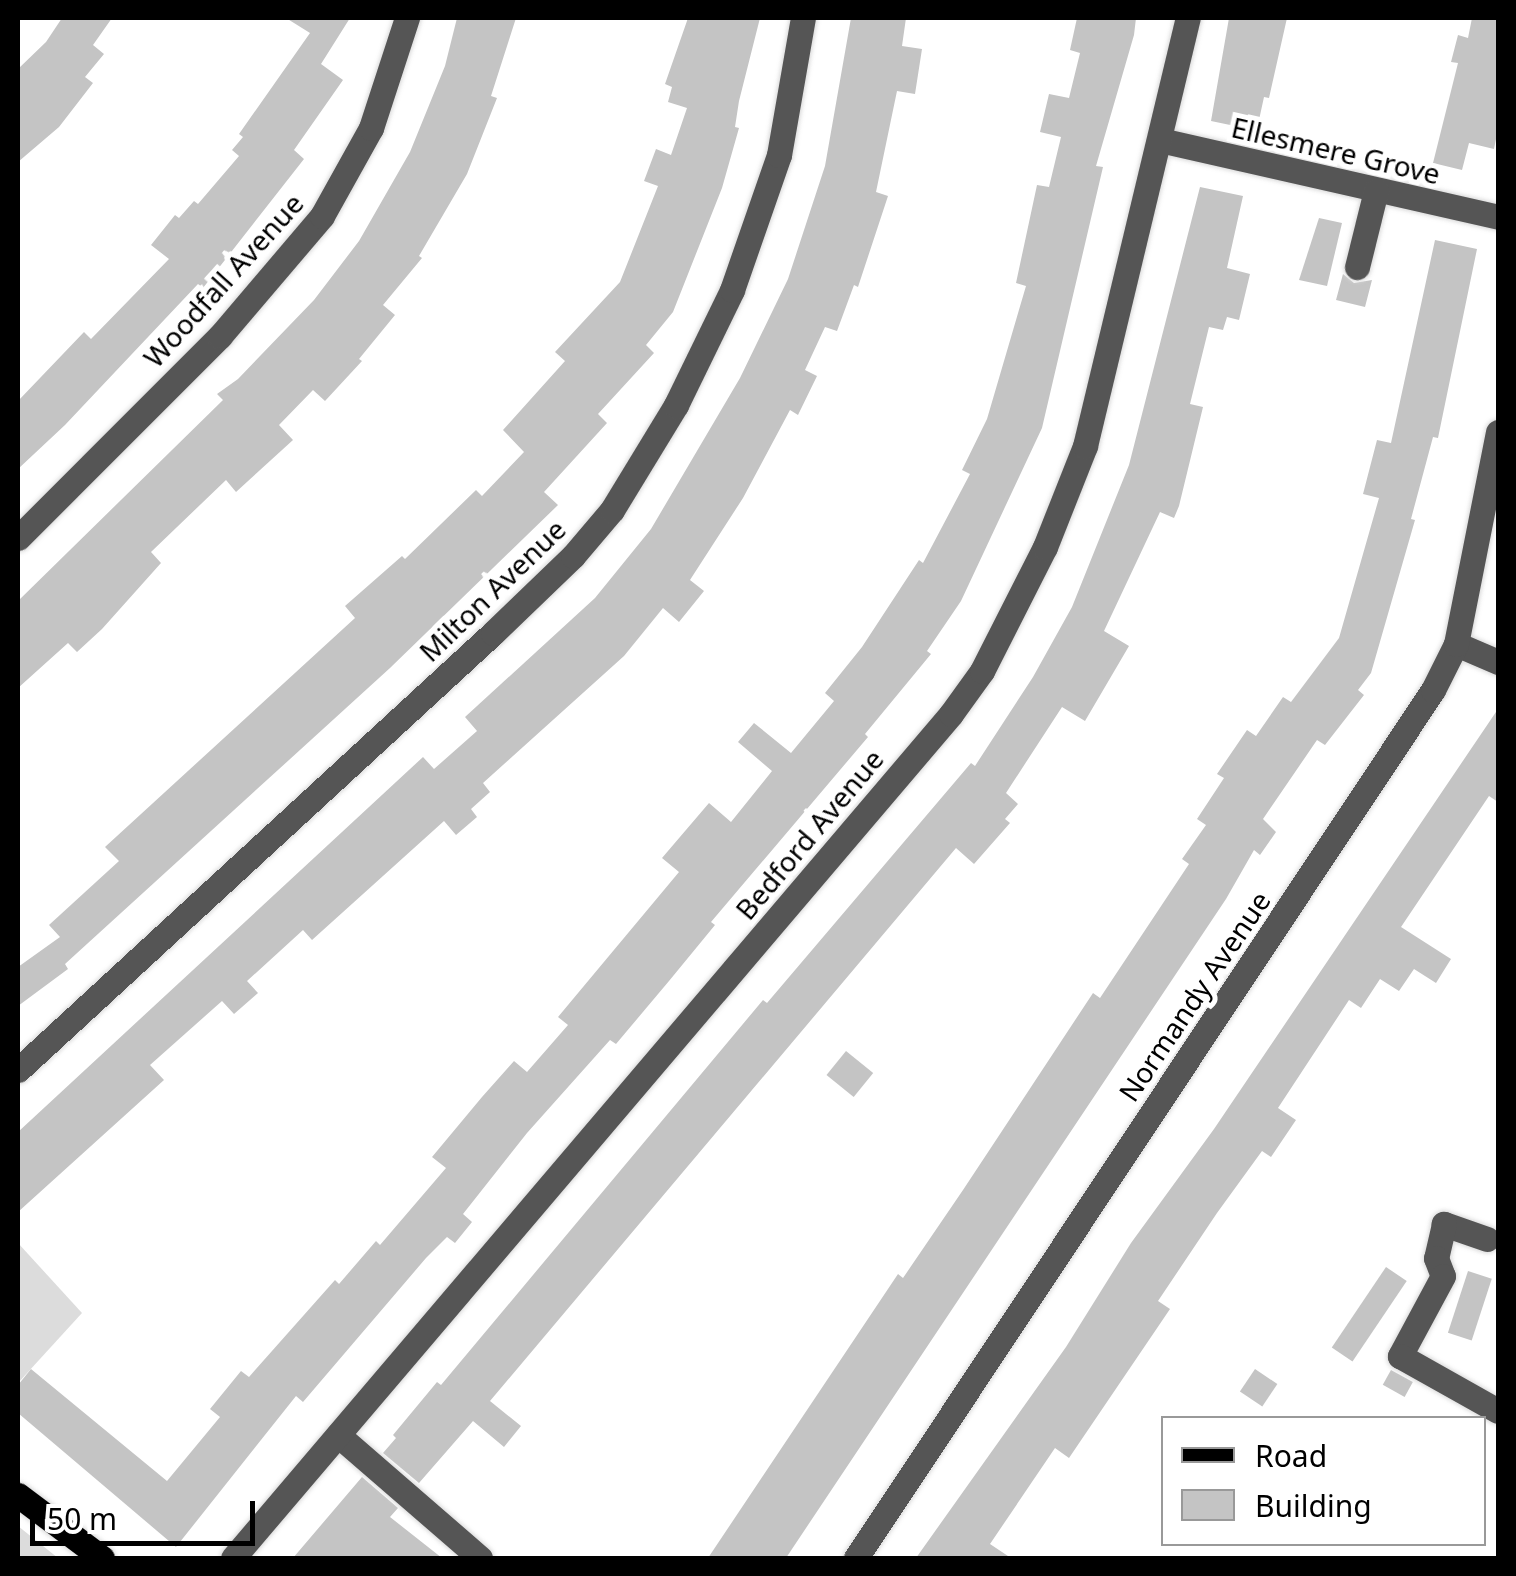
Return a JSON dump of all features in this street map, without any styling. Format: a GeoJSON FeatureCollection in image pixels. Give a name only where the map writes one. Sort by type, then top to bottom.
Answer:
{"type":"FeatureCollection","features":[{"type":"Feature","properties":{"kind":"main road"},"geometry":{"type":"LineString","coordinates":[[18,1495],[102,1558]]}},
{"type":"Feature","properties":{"kind":"street","name":"Woodfall Avenue"},"geometry":{"type":"LineString","coordinates":[[18,538],[220,336],[322,216],[371,128],[407,18]]}},
{"type":"Feature","properties":{"kind":"street","name":"Milton Avenue"},"geometry":{"type":"LineString","coordinates":[[18,1070],[493,634],[573,556],[612,510],[676,405],[732,290],[779,155],[794,94],[803,18]]}},
{"type":"Feature","properties":{"kind":"street","name":"Bedford Avenue"},"geometry":{"type":"LineString","coordinates":[[233,1558],[951,714],[982,671],[1045,547],[1085,446],[1188,18]]}},
{"type":"Feature","properties":{"kind":"street","name":"Ellesmere Grove"},"geometry":{"type":"LineString","coordinates":[[1160,140],[1498,217]]}},
{"type":"Feature","properties":{"kind":"street"},"geometry":{"type":"LineString","coordinates":[[1357,268],[1376,190]]}},
{"type":"Feature","properties":{"kind":"street","name":"Normandy Avenue"},"geometry":{"type":"LineString","coordinates":[[856,1558],[1433,690],[1456,644],[1498,432]]}},
{"type":"Feature","properties":{"kind":"street"},"geometry":{"type":"LineString","coordinates":[[1456,644],[1498,662]]}},
{"type":"Feature","properties":{"kind":"street"},"geometry":{"type":"LineString","coordinates":[[1487,1240],[1444,1224],[1436,1258],[1443,1276],[1400,1356],[1498,1412]]}},
{"type":"Feature","properties":{"kind":"street"},"geometry":{"type":"LineString","coordinates":[[338,1434],[480,1558]]}},
{"type":"Feature","properties":{"kind":"shaded area"},"geometry":{"type":"Polygon","coordinates":[[[18,1243],[82,1313],[18,1383],[18,1243]]]}},
{"type":"Feature","properties":{"kind":"shaded area"},"geometry":{"type":"Polygon","coordinates":[[[18,1526],[58,1558],[18,1558],[18,1526]]]}},
{"type":"Feature","properties":{"kind":"building"},"geometry":{"type":"Polygon","coordinates":[[[62,18],[112,18],[93,45],[104,54],[85,77],[93,83],[59,127],[18,162],[18,69],[46,42],[62,18]]]}},
{"type":"Feature","properties":{"kind":"building"},"geometry":{"type":"Polygon","coordinates":[[[286,18],[350,18],[321,64],[343,80],[294,150],[304,159],[203,288],[198,284],[65,425],[18,469],[18,401],[84,332],[91,339],[169,259],[151,245],[175,215],[179,218],[194,201],[198,204],[239,156],[232,150],[243,137],[239,134],[310,33],[286,18]]]}},
{"type":"Feature","properties":{"kind":"building"},"geometry":{"type":"Polygon","coordinates":[[[457,18],[516,18],[491,96],[497,98],[467,174],[419,256],[422,258],[383,305],[395,315],[359,359],[362,361],[325,401],[313,390],[279,425],[293,440],[236,492],[226,480],[151,552],[161,563],[102,629],[77,652],[68,643],[18,688],[18,601],[223,400],[217,394],[238,379],[314,300],[359,241],[410,152],[445,66],[457,18]]]}},
{"type":"Feature","properties":{"kind":"building"},"geometry":{"type":"Polygon","coordinates":[[[688,18],[760,18],[739,101],[735,127],[739,128],[722,188],[673,312],[646,345],[654,353],[598,414],[607,423],[544,492],[558,505],[390,668],[65,964],[68,969],[18,1006],[18,967],[60,937],[49,925],[119,861],[105,847],[355,618],[345,606],[402,556],[405,559],[476,490],[482,496],[524,452],[503,430],[565,361],[555,352],[620,282],[658,186],[644,181],[656,149],[671,155],[687,108],[668,102],[672,87],[665,84],[688,18]]]}},
{"type":"Feature","properties":{"kind":"building"},"geometry":{"type":"Polygon","coordinates":[[[851,18],[906,18],[902,46],[922,49],[915,94],[897,91],[876,192],[888,196],[858,287],[854,285],[837,331],[825,327],[805,370],[817,376],[798,415],[790,410],[743,498],[690,580],[704,591],[679,622],[663,608],[624,656],[483,783],[490,792],[471,809],[477,817],[456,835],[444,821],[312,940],[303,930],[247,981],[258,993],[234,1014],[222,1001],[150,1065],[164,1080],[18,1212],[18,1132],[423,757],[434,769],[477,731],[465,717],[595,598],[651,529],[740,378],[788,279],[825,166],[851,18]]]}},
{"type":"Feature","properties":{"kind":"building"},"geometry":{"type":"Polygon","coordinates":[[[1077,18],[1136,18],[1134,35],[1096,166],[1103,167],[1042,428],[961,601],[927,651],[931,654],[865,734],[868,737],[711,922],[715,925],[616,1044],[610,1040],[527,1133],[463,1214],[472,1222],[455,1243],[447,1237],[303,1402],[296,1396],[176,1547],[18,1413],[18,1385],[31,1369],[167,1481],[220,1417],[210,1409],[241,1371],[249,1377],[335,1280],[339,1284],[376,1241],[380,1245],[446,1168],[432,1157],[514,1061],[527,1072],[568,1025],[558,1017],[679,872],[662,858],[709,803],[731,822],[772,771],[738,742],[754,723],[791,753],[834,701],[825,693],[862,647],[919,560],[923,563],[970,474],[962,470],[987,419],[1026,286],[1016,283],[1037,185],[1049,187],[1061,137],[1040,132],[1049,94],[1069,98],[1080,53],[1070,50],[1077,18]]]}},
{"type":"Feature","properties":{"kind":"building"},"geometry":{"type":"Polygon","coordinates":[[[1229,18],[1287,18],[1269,98],[1264,97],[1259,120],[1237,115],[1235,126],[1211,121],[1229,18]]]}},
{"type":"Feature","properties":{"kind":"building"},"geometry":{"type":"Polygon","coordinates":[[[1472,18],[1498,18],[1498,129],[1494,149],[1469,143],[1462,170],[1433,163],[1458,63],[1451,62],[1458,35],[1468,38],[1472,18]]]}},
{"type":"Feature","properties":{"kind":"building"},"geometry":{"type":"Polygon","coordinates":[[[1200,187],[1243,196],[1227,268],[1250,274],[1239,320],[1227,317],[1223,330],[1209,327],[1190,404],[1203,407],[1179,506],[1174,518],[1160,512],[1104,631],[1129,646],[1085,721],[1062,707],[1006,793],[1018,804],[1005,819],[1010,823],[974,864],[956,848],[490,1401],[521,1426],[504,1447],[473,1421],[419,1483],[383,1453],[396,1438],[393,1435],[437,1382],[441,1385],[763,1000],[767,1003],[971,763],[975,766],[1033,677],[1072,607],[1129,465],[1200,187]]]}},
{"type":"Feature","properties":{"kind":"building"},"geometry":{"type":"Polygon","coordinates":[[[1319,218],[1342,223],[1327,286],[1299,280],[1319,218]]]}},
{"type":"Feature","properties":{"kind":"building"},"geometry":{"type":"Polygon","coordinates":[[[1435,240],[1477,249],[1438,438],[1433,437],[1411,519],[1415,520],[1371,673],[1358,690],[1364,695],[1325,745],[1317,740],[1263,819],[1276,832],[1260,855],[1254,850],[1226,899],[786,1558],[708,1558],[898,1274],[903,1278],[1093,993],[1100,998],[1189,864],[1182,859],[1206,825],[1197,819],[1224,778],[1217,774],[1247,730],[1256,736],[1283,697],[1291,702],[1339,638],[1379,498],[1363,494],[1377,440],[1391,443],[1435,240]]]}},
{"type":"Feature","properties":{"kind":"building"},"geometry":{"type":"Polygon","coordinates":[[[1343,274],[1354,283],[1372,280],[1365,307],[1336,300],[1343,274]]]}},
{"type":"Feature","properties":{"kind":"building"},"geometry":{"type":"Polygon","coordinates":[[[1498,709],[1498,802],[1489,796],[1401,927],[1451,959],[1436,983],[1414,969],[1399,991],[1380,979],[1361,1008],[1349,1000],[1278,1108],[1296,1120],[1271,1157],[1262,1151],[1217,1213],[1158,1301],[1170,1309],[1069,1458],[1055,1448],[990,1544],[1011,1558],[916,1558],[1066,1347],[1131,1243],[1214,1129],[1498,709]]]}},
{"type":"Feature","properties":{"kind":"building"},"geometry":{"type":"Polygon","coordinates":[[[846,1051],[873,1073],[854,1097],[826,1075],[846,1051]]]}},
{"type":"Feature","properties":{"kind":"building"},"geometry":{"type":"Polygon","coordinates":[[[1386,1267],[1407,1281],[1352,1361],[1332,1347],[1386,1267]]]}},
{"type":"Feature","properties":{"kind":"building"},"geometry":{"type":"Polygon","coordinates":[[[1468,1271],[1492,1279],[1472,1341],[1448,1333],[1468,1271]]]}},
{"type":"Feature","properties":{"kind":"building"},"geometry":{"type":"Polygon","coordinates":[[[1255,1369],[1277,1384],[1262,1406],[1240,1391],[1255,1369]]]}},
{"type":"Feature","properties":{"kind":"building"},"geometry":{"type":"Polygon","coordinates":[[[1391,1370],[1413,1382],[1405,1397],[1383,1385],[1391,1370]]]}},
{"type":"Feature","properties":{"kind":"building"},"geometry":{"type":"Polygon","coordinates":[[[362,1477],[398,1508],[390,1517],[442,1558],[293,1558],[362,1477]]]}}]}
